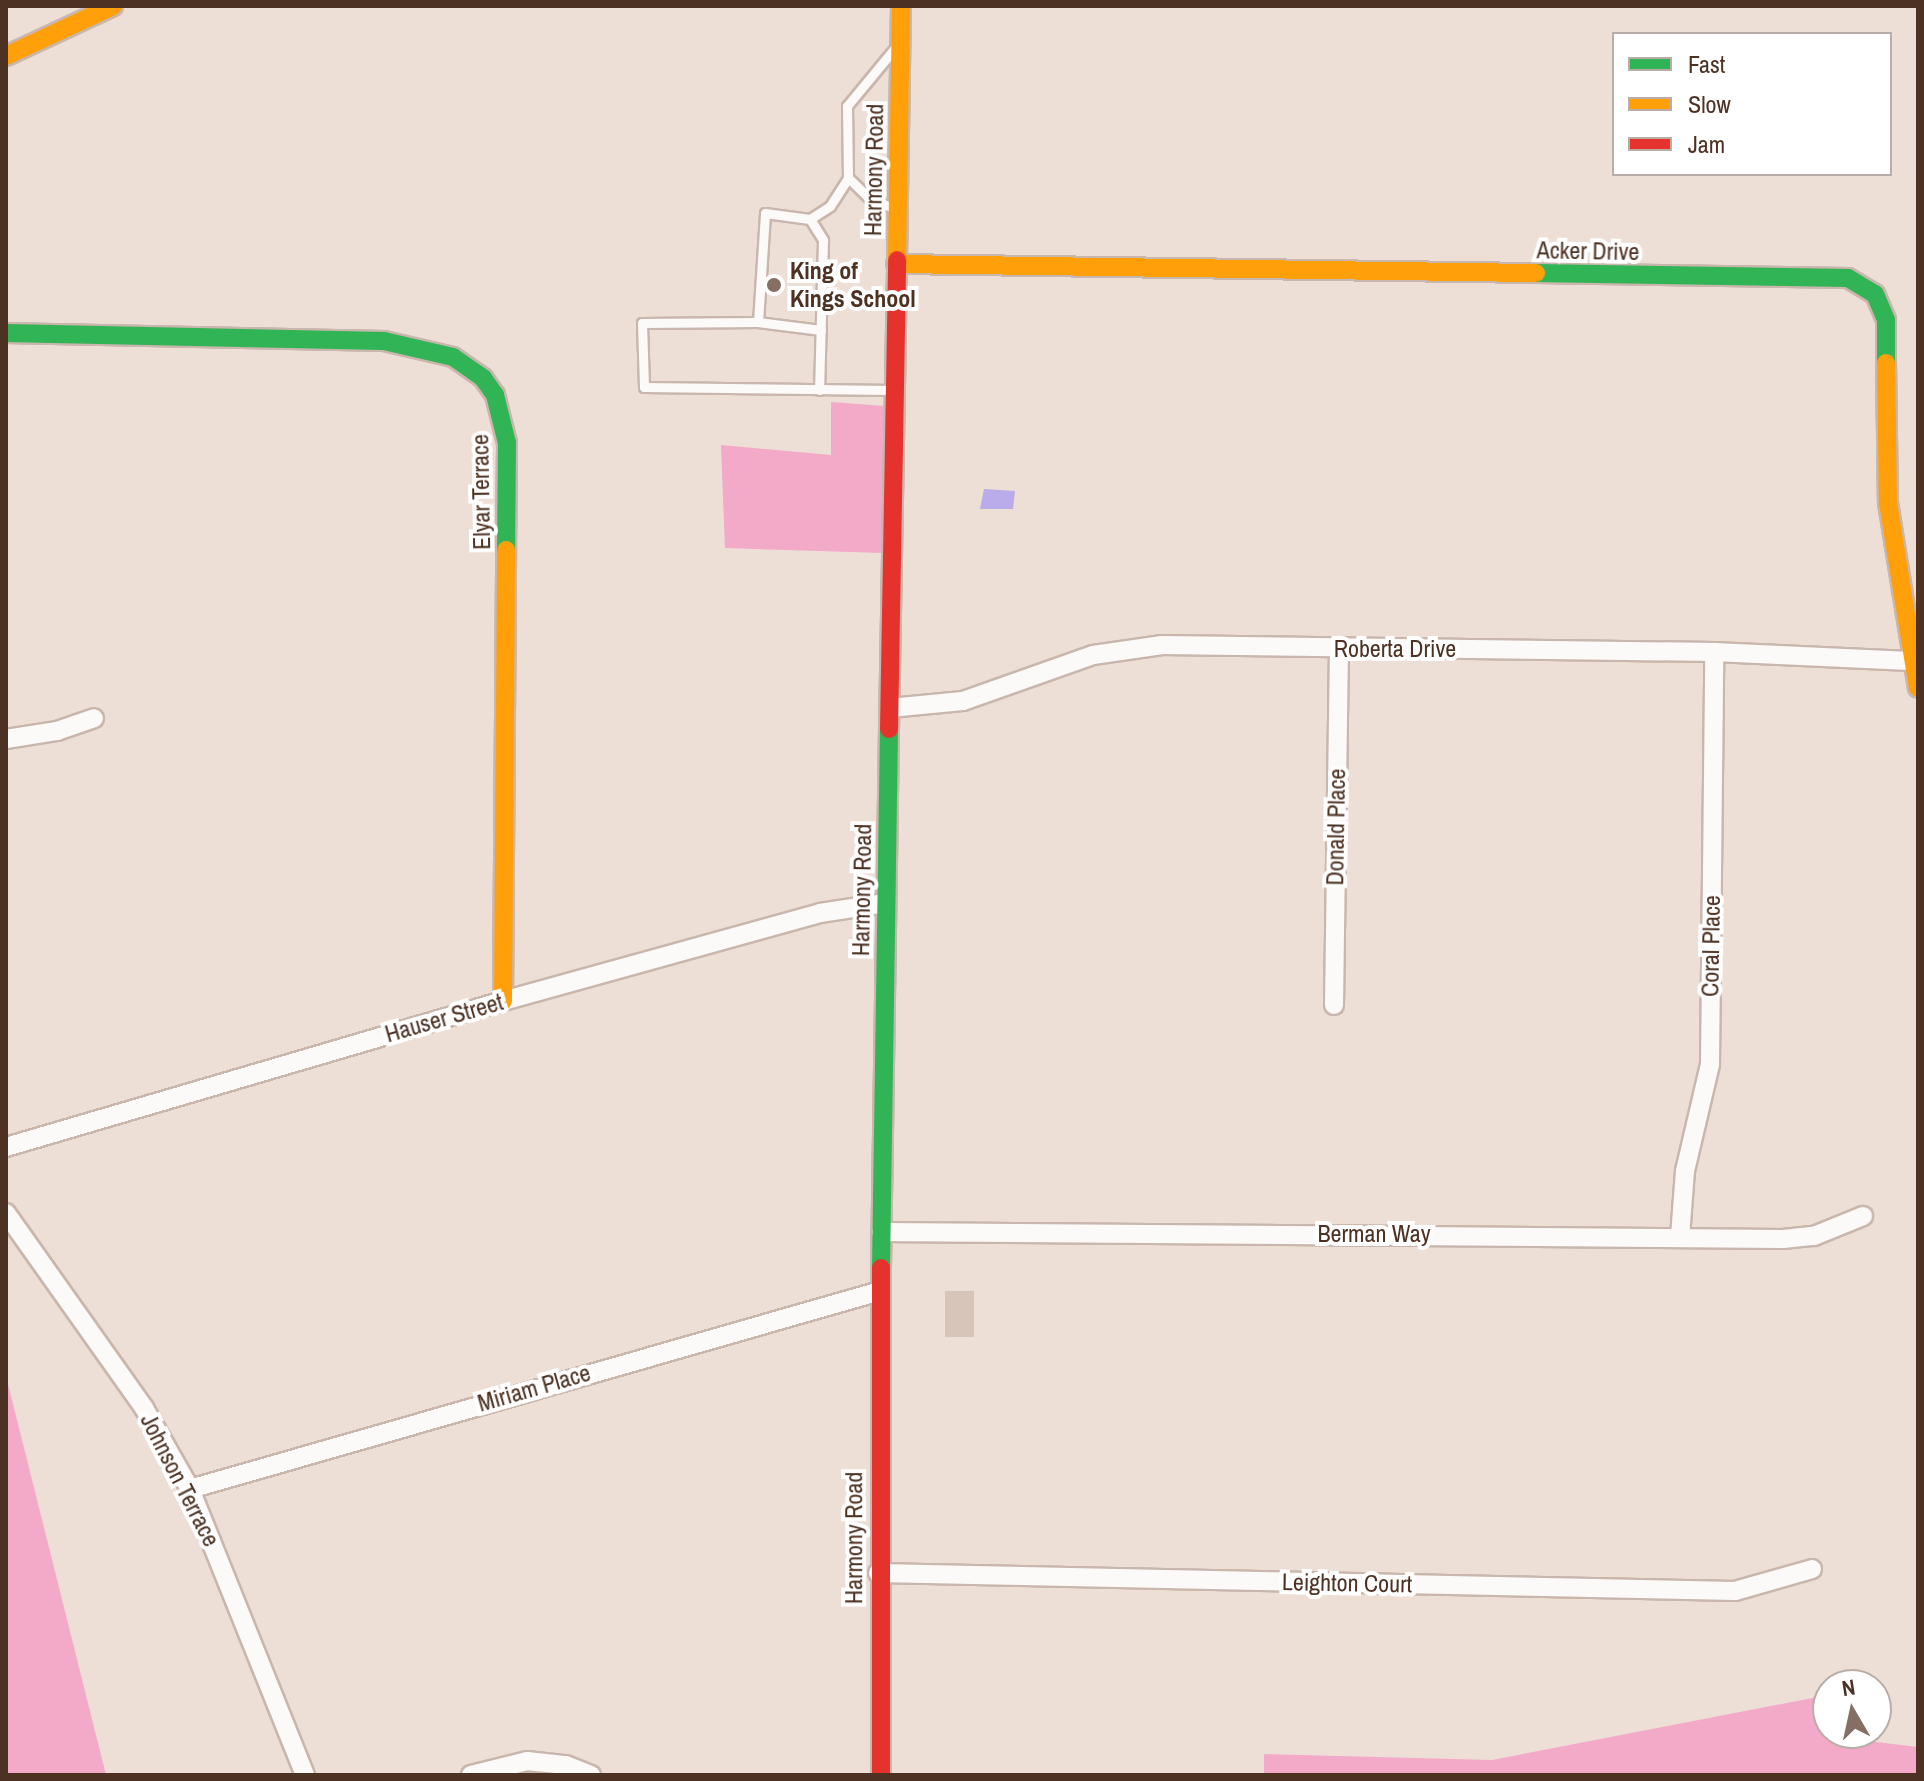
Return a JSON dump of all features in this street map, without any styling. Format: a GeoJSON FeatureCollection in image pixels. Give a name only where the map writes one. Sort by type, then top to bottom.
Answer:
{"type":"FeatureCollection","features":[{"type":"Feature","properties":{"kind":"street"},"geometry":{"type":"LineString","coordinates":[[6,56],[113,6]]}},
{"type":"Feature","properties":{"kind":"street","name":"Harmony Road"},"geometry":{"type":"LineString","coordinates":[[881,1775],[878,1573],[880,1291],[901,6]]}},
{"type":"Feature","properties":{"kind":"street","name":"Acker Drive"},"geometry":{"type":"LineString","coordinates":[[896,264],[1848,278],[1875,294],[1886,320],[1888,503],[1910,661],[1918,688]]}},
{"type":"Feature","properties":{"kind":"street","name":"Elyar Terrace"},"geometry":{"type":"LineString","coordinates":[[6,333],[384,341],[440,352],[483,378],[495,395],[507,443],[503,1001]]}},
{"type":"Feature","properties":{"kind":"street","name":"Roberta Drive"},"geometry":{"type":"LineString","coordinates":[[890,708],[963,701],[1093,655],[1136,646],[1714,652],[1910,661]]}},
{"type":"Feature","properties":{"kind":"street","name":"Donald Place"},"geometry":{"type":"LineString","coordinates":[[1334,1005],[1339,650]]}},
{"type":"Feature","properties":{"kind":"street","name":"Coral Place"},"geometry":{"type":"LineString","coordinates":[[1680,1237],[1685,1171],[1710,1064],[1714,652]]}},
{"type":"Feature","properties":{"kind":"street"},"geometry":{"type":"LineString","coordinates":[[6,739],[57,731],[94,718]]}},
{"type":"Feature","properties":{"kind":"street","name":"Hauser Street"},"geometry":{"type":"LineString","coordinates":[[6,1147],[503,1001],[820,913],[885,903]]}},
{"type":"Feature","properties":{"kind":"street","name":"Johnson Terrace"},"geometry":{"type":"LineString","coordinates":[[6,1213],[144,1408],[190,1489],[305,1775]]}},
{"type":"Feature","properties":{"kind":"street","name":"Berman Way"},"geometry":{"type":"LineString","coordinates":[[881,1232],[1798,1238],[1863,1216]]}},
{"type":"Feature","properties":{"kind":"street","name":"Miriam Place"},"geometry":{"type":"LineString","coordinates":[[190,1489],[880,1291]]}},
{"type":"Feature","properties":{"kind":"street","name":"Leighton Court"},"geometry":{"type":"LineString","coordinates":[[878,1573],[1735,1591],[1812,1569]]}},
{"type":"Feature","properties":{"kind":"street"},"geometry":{"type":"LineString","coordinates":[[471,1775],[527,1761],[566,1765],[591,1775]]}},
{"type":"Feature","properties":{"kind":"lane"},"geometry":{"type":"LineString","coordinates":[[758,322],[765,213],[810,219],[830,206],[848,178],[847,106],[865,78],[901,43]]}},
{"type":"Feature","properties":{"kind":"lane"},"geometry":{"type":"LineString","coordinates":[[848,178],[868,197],[897,210]]}},
{"type":"Feature","properties":{"kind":"lane"},"geometry":{"type":"LineString","coordinates":[[810,219],[823,240],[819,390]]}},
{"type":"Feature","properties":{"kind":"lane"},"geometry":{"type":"LineString","coordinates":[[821,330],[758,322],[642,323],[644,387],[895,390]]}},
{"type":"Feature","properties":{"kind":"shaded area"},"geometry":{"type":"Polygon","coordinates":[[[831,402],[885,406],[883,553],[725,548],[721,445],[831,455],[831,402]]]}},
{"type":"Feature","properties":{"kind":"shaded area"},"geometry":{"type":"Polygon","coordinates":[[[984,489],[1015,491],[1013,509],[980,509],[984,489]]]}},
{"type":"Feature","properties":{"kind":"shaded area"},"geometry":{"type":"Polygon","coordinates":[[[8,1384],[106,1775],[6,1775],[8,1384]]]}},
{"type":"Feature","properties":{"kind":"shaded area"},"geometry":{"type":"Polygon","coordinates":[[[1812,1698],[1812,1749],[1892,1749],[1892,1744],[1918,1747],[1918,1775],[1264,1775],[1264,1754],[1492,1760],[1812,1698]]]}},
{"type":"Feature","properties":{"kind":"building"},"geometry":{"type":"Polygon","coordinates":[[[945,1291],[974,1291],[974,1337],[945,1337],[945,1291]]]}},
{"type":"Feature","properties":{"kind":"traffic: fast"},"geometry":{"type":"LineString","coordinates":[[1536,273],[1848,278],[1875,294],[1886,320],[1886,363]]}},
{"type":"Feature","properties":{"kind":"traffic: fast"},"geometry":{"type":"LineString","coordinates":[[6,333],[384,341],[453,357],[483,378],[495,395],[507,443],[506,550]]}},
{"type":"Feature","properties":{"kind":"traffic: fast"},"geometry":{"type":"LineString","coordinates":[[881,1268],[889,729]]}},
{"type":"Feature","properties":{"kind":"traffic: slow"},"geometry":{"type":"LineString","coordinates":[[6,56],[113,6]]}},
{"type":"Feature","properties":{"kind":"traffic: slow"},"geometry":{"type":"LineString","coordinates":[[897,260],[901,6]]}},
{"type":"Feature","properties":{"kind":"traffic: slow"},"geometry":{"type":"LineString","coordinates":[[896,264],[1536,273]]}},
{"type":"Feature","properties":{"kind":"traffic: slow"},"geometry":{"type":"LineString","coordinates":[[1886,363],[1888,503],[1918,688]]}},
{"type":"Feature","properties":{"kind":"traffic: slow"},"geometry":{"type":"LineString","coordinates":[[503,1001],[506,550]]}},
{"type":"Feature","properties":{"kind":"traffic: jam"},"geometry":{"type":"LineString","coordinates":[[889,729],[897,260]]}},
{"type":"Feature","properties":{"kind":"traffic: jam"},"geometry":{"type":"LineString","coordinates":[[881,1268],[881,1775]]}},
{"type":"Feature","properties":{"kind":"place","name":"King of Kings School"},"geometry":{"type":"Point","coordinates":[774,285]}}]}
